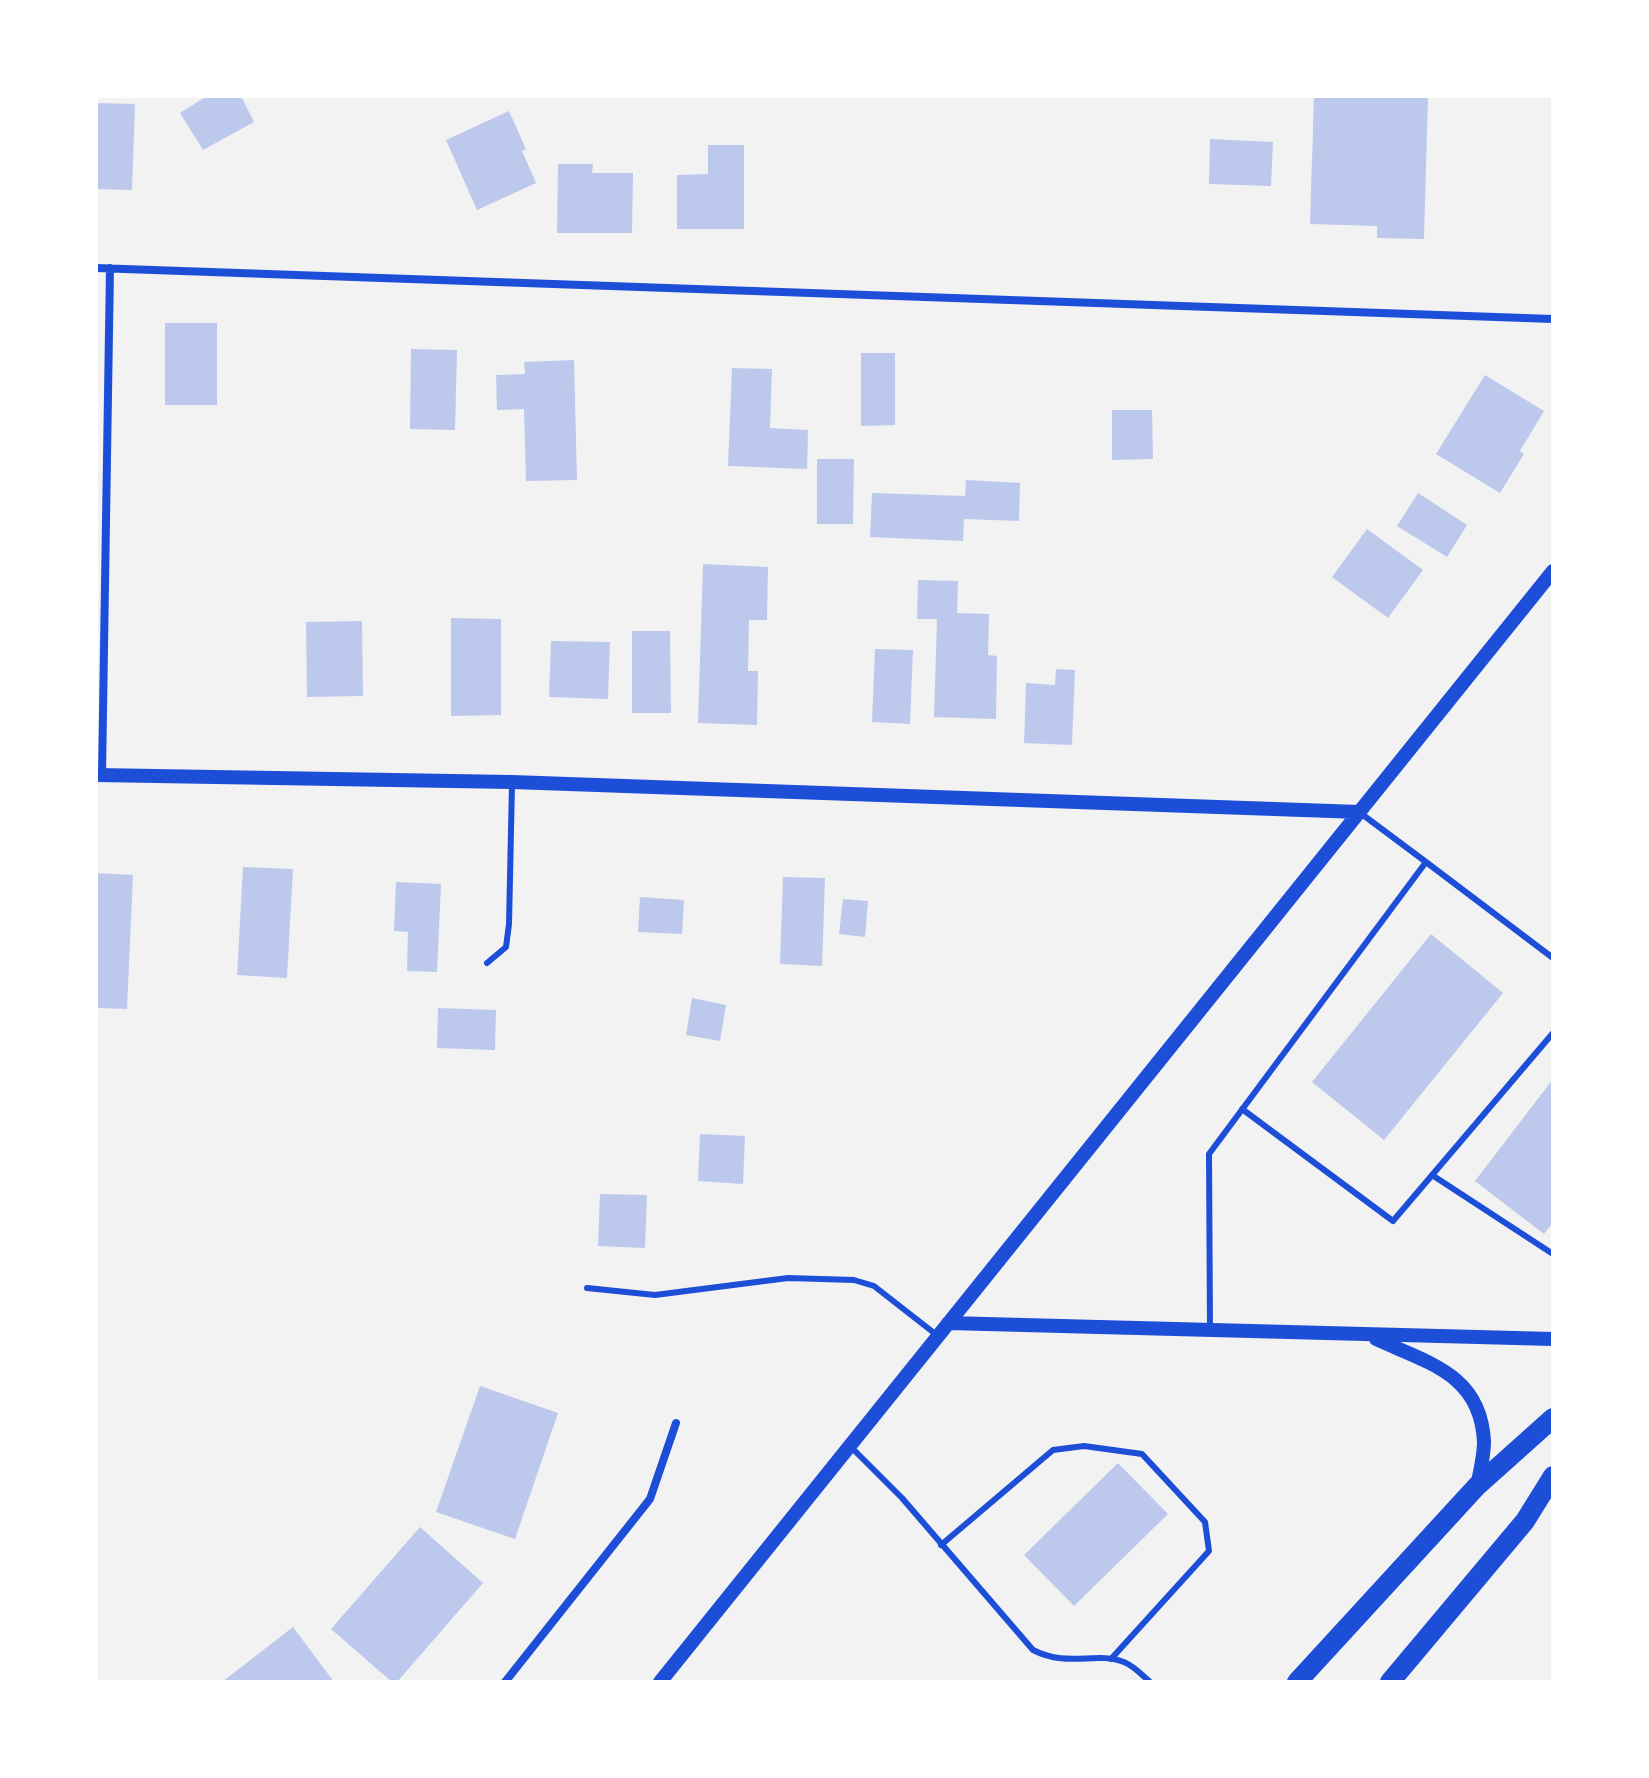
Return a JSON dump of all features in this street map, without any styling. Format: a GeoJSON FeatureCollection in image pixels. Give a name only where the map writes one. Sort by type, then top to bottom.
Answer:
{"type":"FeatureCollection","features":[{"type":"Feature","properties":{"kind":"main road"},"geometry":{"type":"LineString","coordinates":[[1297,1682],[1477,1486],[1553,1418]]}},
{"type":"Feature","properties":{"kind":"main road"},"geometry":{"type":"LineString","coordinates":[[1390,1682],[1550,1488]]}},
{"type":"Feature","properties":{"kind":"street"},"geometry":{"type":"LineString","coordinates":[[96,268],[1553,319]]}},
{"type":"Feature","properties":{"kind":"street"},"geometry":{"type":"LineString","coordinates":[[110,268],[99,775],[512,782],[1359,812]]}},
{"type":"Feature","properties":{"kind":"street"},"geometry":{"type":"LineString","coordinates":[[660,1682],[1553,571]]}},
{"type":"Feature","properties":{"kind":"street"},"geometry":{"type":"LineString","coordinates":[[948,1323],[1553,1339]]}},
{"type":"Feature","properties":{"kind":"street"},"geometry":{"type":"LineString","coordinates":[[1368,1336],[1443,1370],[1463,1384],[1477,1404],[1484,1443],[1477,1486]]}},
{"type":"Feature","properties":{"kind":"street"},"geometry":{"type":"LineString","coordinates":[[505,1682],[650,1499],[676,1423]]}},
{"type":"Feature","properties":{"kind":"lane"},"geometry":{"type":"LineString","coordinates":[[487,963],[506,947],[512,782]]}},
{"type":"Feature","properties":{"kind":"lane"},"geometry":{"type":"LineString","coordinates":[[1359,812],[1553,958]]}},
{"type":"Feature","properties":{"kind":"lane"},"geometry":{"type":"LineString","coordinates":[[1210,1331],[1209,1154],[1426,862]]}},
{"type":"Feature","properties":{"kind":"lane"},"geometry":{"type":"LineString","coordinates":[[1242,1109],[1393,1221],[1553,1033]]}},
{"type":"Feature","properties":{"kind":"lane"},"geometry":{"type":"LineString","coordinates":[[1432,1175],[1553,1254]]}},
{"type":"Feature","properties":{"kind":"lane"},"geometry":{"type":"LineString","coordinates":[[587,1288],[655,1295],[788,1278],[854,1280],[874,1286],[938,1336]]}},
{"type":"Feature","properties":{"kind":"lane"},"geometry":{"type":"LineString","coordinates":[[850,1446],[902,1498],[1033,1650],[1046,1657],[1066,1660],[1111,1659],[1126,1663],[1150,1682]]}},
{"type":"Feature","properties":{"kind":"lane"},"geometry":{"type":"LineString","coordinates":[[941,1545],[1053,1450],[1084,1446],[1142,1454],[1205,1522],[1209,1551],[1111,1659]]}},
{"type":"Feature","properties":{"kind":"building"},"geometry":{"type":"Polygon","coordinates":[[[207,96],[241,96],[254,122],[203,150],[180,113],[207,96]]]}},
{"type":"Feature","properties":{"kind":"building"},"geometry":{"type":"Polygon","coordinates":[[[1314,96],[1428,96],[1424,239],[1377,238],[1377,226],[1310,224],[1314,96]]]}},
{"type":"Feature","properties":{"kind":"building"},"geometry":{"type":"Polygon","coordinates":[[[96,103],[135,104],[132,190],[96,189],[96,103]]]}},
{"type":"Feature","properties":{"kind":"building"},"geometry":{"type":"Polygon","coordinates":[[[509,111],[526,149],[522,151],[536,183],[477,210],[446,140],[509,111]]]}},
{"type":"Feature","properties":{"kind":"building"},"geometry":{"type":"Polygon","coordinates":[[[1210,139],[1273,142],[1271,186],[1209,184],[1210,139]]]}},
{"type":"Feature","properties":{"kind":"building"},"geometry":{"type":"Polygon","coordinates":[[[708,145],[744,145],[744,229],[677,229],[677,175],[708,174],[708,145]]]}},
{"type":"Feature","properties":{"kind":"building"},"geometry":{"type":"Polygon","coordinates":[[[558,164],[593,164],[592,173],[633,173],[632,233],[557,233],[558,164]]]}},
{"type":"Feature","properties":{"kind":"building"},"geometry":{"type":"Polygon","coordinates":[[[165,323],[217,323],[217,405],[165,405],[165,323]]]}},
{"type":"Feature","properties":{"kind":"building"},"geometry":{"type":"Polygon","coordinates":[[[411,349],[457,350],[455,430],[410,429],[411,349]]]}},
{"type":"Feature","properties":{"kind":"building"},"geometry":{"type":"Polygon","coordinates":[[[861,353],[895,353],[895,425],[861,426],[861,353]]]}},
{"type":"Feature","properties":{"kind":"building"},"geometry":{"type":"Polygon","coordinates":[[[574,360],[577,480],[526,481],[524,409],[497,410],[496,375],[525,374],[524,362],[574,360]]]}},
{"type":"Feature","properties":{"kind":"building"},"geometry":{"type":"Polygon","coordinates":[[[732,368],[772,369],[770,428],[808,430],[807,469],[728,466],[732,368]]]}},
{"type":"Feature","properties":{"kind":"building"},"geometry":{"type":"Polygon","coordinates":[[[1485,375],[1544,411],[1520,451],[1524,454],[1500,493],[1436,454],[1485,375]]]}},
{"type":"Feature","properties":{"kind":"building"},"geometry":{"type":"Polygon","coordinates":[[[1112,410],[1152,410],[1153,459],[1112,460],[1112,410]]]}},
{"type":"Feature","properties":{"kind":"building"},"geometry":{"type":"Polygon","coordinates":[[[817,459],[854,459],[853,524],[817,524],[817,459]]]}},
{"type":"Feature","properties":{"kind":"building"},"geometry":{"type":"Polygon","coordinates":[[[966,480],[1020,483],[1019,521],[964,519],[963,541],[870,537],[872,493],[965,496],[966,480]]]}},
{"type":"Feature","properties":{"kind":"building"},"geometry":{"type":"Polygon","coordinates":[[[1418,493],[1467,525],[1447,557],[1397,526],[1418,493]]]}},
{"type":"Feature","properties":{"kind":"building"},"geometry":{"type":"Polygon","coordinates":[[[1367,529],[1423,570],[1388,618],[1332,577],[1367,529]]]}},
{"type":"Feature","properties":{"kind":"building"},"geometry":{"type":"Polygon","coordinates":[[[703,564],[768,567],[767,620],[749,620],[748,671],[758,671],[757,725],[698,723],[703,564]]]}},
{"type":"Feature","properties":{"kind":"building"},"geometry":{"type":"Polygon","coordinates":[[[918,580],[958,581],[957,613],[989,614],[988,655],[997,656],[996,719],[934,717],[937,619],[917,619],[918,580]]]}},
{"type":"Feature","properties":{"kind":"building"},"geometry":{"type":"Polygon","coordinates":[[[451,618],[501,619],[501,715],[451,716],[451,618]]]}},
{"type":"Feature","properties":{"kind":"building"},"geometry":{"type":"Polygon","coordinates":[[[362,621],[363,696],[307,697],[306,622],[362,621]]]}},
{"type":"Feature","properties":{"kind":"building"},"geometry":{"type":"Polygon","coordinates":[[[632,631],[670,631],[671,713],[632,713],[632,631]]]}},
{"type":"Feature","properties":{"kind":"building"},"geometry":{"type":"Polygon","coordinates":[[[551,641],[610,642],[608,699],[549,697],[551,641]]]}},
{"type":"Feature","properties":{"kind":"building"},"geometry":{"type":"Polygon","coordinates":[[[875,649],[913,650],[910,724],[872,722],[875,649]]]}},
{"type":"Feature","properties":{"kind":"building"},"geometry":{"type":"Polygon","coordinates":[[[1056,669],[1075,670],[1072,745],[1024,743],[1026,683],[1055,685],[1056,669]]]}},
{"type":"Feature","properties":{"kind":"building"},"geometry":{"type":"Polygon","coordinates":[[[243,867],[293,869],[287,978],[237,975],[243,867]]]}},
{"type":"Feature","properties":{"kind":"building"},"geometry":{"type":"Polygon","coordinates":[[[96,873],[133,875],[127,1009],[96,1008],[96,873]]]}},
{"type":"Feature","properties":{"kind":"building"},"geometry":{"type":"Polygon","coordinates":[[[783,877],[825,878],[822,966],[780,964],[783,877]]]}},
{"type":"Feature","properties":{"kind":"building"},"geometry":{"type":"Polygon","coordinates":[[[396,882],[441,884],[437,972],[407,971],[408,932],[394,931],[396,882]]]}},
{"type":"Feature","properties":{"kind":"building"},"geometry":{"type":"Polygon","coordinates":[[[640,897],[684,900],[682,934],[638,932],[640,897]]]}},
{"type":"Feature","properties":{"kind":"building"},"geometry":{"type":"Polygon","coordinates":[[[843,899],[868,901],[865,937],[839,934],[843,899]]]}},
{"type":"Feature","properties":{"kind":"building"},"geometry":{"type":"Polygon","coordinates":[[[1431,934],[1503,993],[1384,1140],[1312,1082],[1431,934]]]}},
{"type":"Feature","properties":{"kind":"building"},"geometry":{"type":"Polygon","coordinates":[[[692,998],[726,1005],[720,1041],[686,1035],[692,998]]]}},
{"type":"Feature","properties":{"kind":"building"},"geometry":{"type":"Polygon","coordinates":[[[438,1008],[496,1010],[495,1050],[437,1048],[438,1008]]]}},
{"type":"Feature","properties":{"kind":"building"},"geometry":{"type":"Polygon","coordinates":[[[1553,1079],[1553,1222],[1544,1234],[1475,1181],[1553,1079]]]}},
{"type":"Feature","properties":{"kind":"building"},"geometry":{"type":"Polygon","coordinates":[[[700,1134],[745,1136],[743,1184],[698,1181],[700,1134]]]}},
{"type":"Feature","properties":{"kind":"building"},"geometry":{"type":"Polygon","coordinates":[[[600,1194],[647,1195],[645,1248],[598,1246],[600,1194]]]}},
{"type":"Feature","properties":{"kind":"building"},"geometry":{"type":"Polygon","coordinates":[[[480,1386],[558,1413],[515,1539],[436,1512],[480,1386]]]}},
{"type":"Feature","properties":{"kind":"building"},"geometry":{"type":"Polygon","coordinates":[[[1118,1463],[1168,1514],[1074,1606],[1024,1555],[1118,1463]]]}},
{"type":"Feature","properties":{"kind":"building"},"geometry":{"type":"Polygon","coordinates":[[[420,1527],[483,1583],[397,1682],[392,1682],[331,1629],[420,1527]]]}},
{"type":"Feature","properties":{"kind":"building"},"geometry":{"type":"Polygon","coordinates":[[[293,1627],[334,1682],[222,1682],[293,1627]]]}}]}
